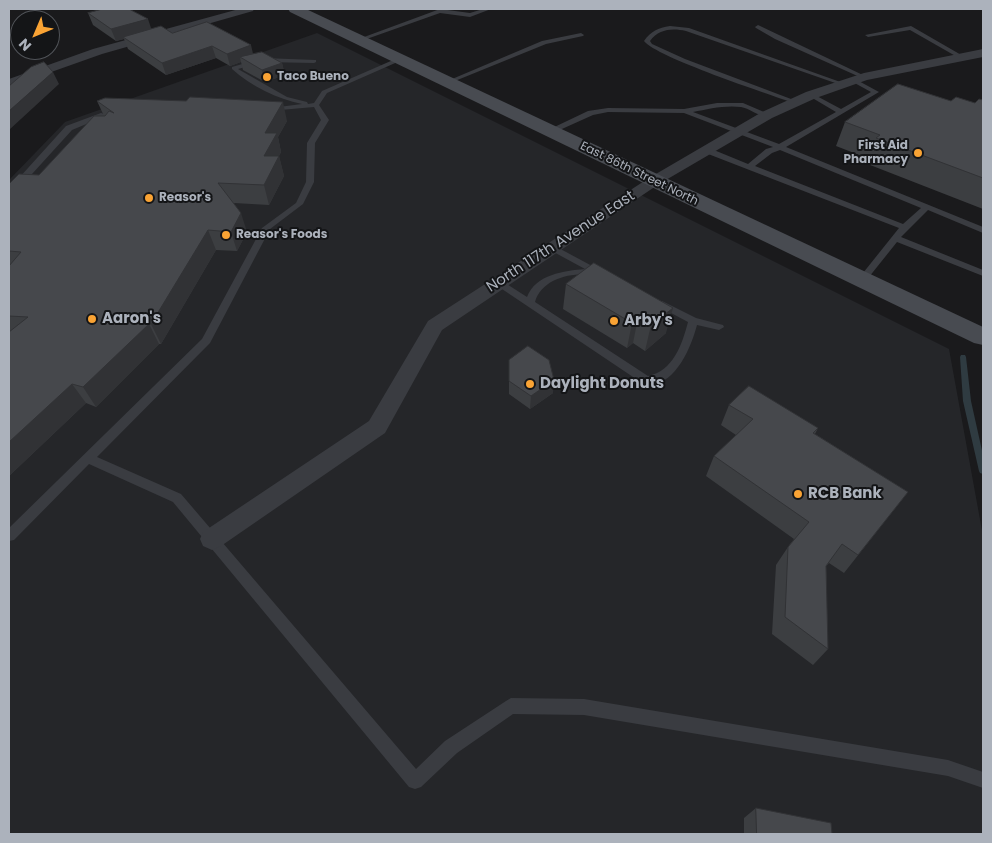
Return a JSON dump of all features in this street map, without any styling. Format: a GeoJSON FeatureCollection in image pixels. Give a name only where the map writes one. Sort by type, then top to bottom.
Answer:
{"type":"FeatureCollection","features":[{"type":"Feature","properties":{"kind":"main road","name":"East 86th Street North"},"geometry":{"type":"LineString","coordinates":[[295,9],[983,337]]}},
{"type":"Feature","properties":{"kind":"street"},"geometry":{"type":"LineString","coordinates":[[11,80],[226,9]]}},
{"type":"Feature","properties":{"kind":"street"},"geometry":{"type":"LineString","coordinates":[[161,32],[249,9]]}},
{"type":"Feature","properties":{"kind":"street"},"geometry":{"type":"LineString","coordinates":[[972,55],[983,62]]}},
{"type":"Feature","properties":{"kind":"street","name":"North 117th Avenue East"},"geometry":{"type":"LineString","coordinates":[[212,539],[377,427],[435,326],[654,181],[737,131],[811,95],[853,81],[972,55]]}},
{"type":"Feature","properties":{"kind":"lane"},"geometry":{"type":"LineString","coordinates":[[359,40],[440,11],[470,15],[488,9]]}},
{"type":"Feature","properties":{"kind":"lane"},"geometry":{"type":"LineString","coordinates":[[796,102],[683,60],[650,46],[647,41],[651,34],[658,31],[676,27],[687,28],[853,81]]}},
{"type":"Feature","properties":{"kind":"lane"},"geometry":{"type":"LineString","coordinates":[[749,167],[769,151],[780,147],[876,92],[758,27]]}},
{"type":"Feature","properties":{"kind":"lane"},"geometry":{"type":"LineString","coordinates":[[868,35],[911,28],[972,55]]}},
{"type":"Feature","properties":{"kind":"lane"},"geometry":{"type":"LineString","coordinates":[[448,82],[544,42],[581,35]]}},
{"type":"Feature","properties":{"kind":"lane"},"geometry":{"type":"LineString","coordinates":[[9,536],[206,341],[266,228],[299,204],[310,182],[312,143],[325,120],[316,105],[284,99],[242,75],[234,68],[253,61],[266,59],[314,61]]}},
{"type":"Feature","properties":{"kind":"lane"},"geometry":{"type":"LineString","coordinates":[[316,105],[324,92],[400,59]]}},
{"type":"Feature","properties":{"kind":"lane"},"geometry":{"type":"LineString","coordinates":[[811,95],[842,112]]}},
{"type":"Feature","properties":{"kind":"lane"},"geometry":{"type":"LineString","coordinates":[[258,111],[316,105]]}},
{"type":"Feature","properties":{"kind":"lane"},"geometry":{"type":"LineString","coordinates":[[550,131],[591,113],[608,110],[684,111],[716,105],[742,105],[767,115]]}},
{"type":"Feature","properties":{"kind":"lane"},"geometry":{"type":"LineString","coordinates":[[9,194],[69,128],[116,110]]}},
{"type":"Feature","properties":{"kind":"lane"},"geometry":{"type":"LineString","coordinates":[[684,111],[780,147],[983,230]]}},
{"type":"Feature","properties":{"kind":"lane"},"geometry":{"type":"LineString","coordinates":[[706,150],[904,228]]}},
{"type":"Feature","properties":{"kind":"lane"},"geometry":{"type":"LineString","coordinates":[[862,280],[904,228],[927,207]]}},
{"type":"Feature","properties":{"kind":"lane"},"geometry":{"type":"LineString","coordinates":[[896,238],[983,273]]}},
{"type":"Feature","properties":{"kind":"lane"},"geometry":{"type":"LineString","coordinates":[[553,248],[611,278]]}},
{"type":"Feature","properties":{"kind":"lane"},"geometry":{"type":"LineString","coordinates":[[530,304],[533,293],[543,283],[563,276],[595,270]]}},
{"type":"Feature","properties":{"kind":"lane"},"geometry":{"type":"LineString","coordinates":[[499,283],[646,380],[655,380],[668,374],[687,347],[694,321]]}},
{"type":"Feature","properties":{"kind":"lane"},"geometry":{"type":"LineString","coordinates":[[652,300],[694,321],[719,327]]}},
{"type":"Feature","properties":{"kind":"lane"},"geometry":{"type":"LineString","coordinates":[[88,458],[176,498],[415,781],[451,747],[511,706],[584,707],[948,768],[983,780]]}},
{"type":"Feature","properties":{"kind":"shaded area"},"geometry":{"type":"Polygon","coordinates":[[[317,33],[949,349],[983,536],[983,834],[9,834],[9,180],[65,122],[317,33]]]}},
{"type":"Feature","properties":{"kind":"building"},"geometry":{"type":"Polygon","coordinates":[[[103,9],[129,9],[148,19],[111,29],[88,13],[103,9]]]}},
{"type":"Feature","properties":{"kind":"building"},"geometry":{"type":"Polygon","coordinates":[[[207,22],[251,45],[227,54],[212,46],[162,63],[123,37],[161,26],[172,33],[207,22]]]}},
{"type":"Feature","properties":{"kind":"building"},"geometry":{"type":"Polygon","coordinates":[[[262,52],[282,63],[262,70],[240,57],[262,52]]]}},
{"type":"Feature","properties":{"kind":"building"},"geometry":{"type":"Polygon","coordinates":[[[44,62],[53,72],[9,111],[9,86],[31,67],[44,62]]]}},
{"type":"Feature","properties":{"kind":"building"},"geometry":{"type":"Polygon","coordinates":[[[898,84],[951,101],[956,97],[975,103],[979,99],[983,100],[983,178],[876,138],[880,135],[845,122],[898,84]]]}},
{"type":"Feature","properties":{"kind":"building"},"geometry":{"type":"Polygon","coordinates":[[[190,97],[283,102],[265,133],[277,133],[264,156],[279,156],[264,185],[218,183],[241,213],[231,232],[208,230],[151,324],[83,387],[72,384],[9,442],[9,332],[28,317],[9,316],[9,266],[21,252],[9,251],[9,184],[19,174],[39,175],[94,116],[105,116],[109,111],[114,113],[97,101],[105,98],[186,101],[190,97]]]}},
{"type":"Feature","properties":{"kind":"building"},"geometry":{"type":"Polygon","coordinates":[[[594,263],[673,308],[651,325],[638,318],[632,323],[566,284],[594,263]]]}},
{"type":"Feature","properties":{"kind":"building","name":"Daylight Donuts"},"geometry":{"type":"Polygon","coordinates":[[[528,346],[549,360],[554,380],[531,396],[509,381],[509,360],[528,346]]]}},
{"type":"Feature","properties":{"kind":"building"},"geometry":{"type":"Polygon","coordinates":[[[749,386],[818,428],[813,433],[908,492],[858,555],[842,544],[826,566],[828,649],[785,617],[788,547],[809,522],[714,456],[753,419],[729,405],[749,386]]]}},
{"type":"Feature","properties":{"kind":"building"},"geometry":{"type":"Polygon","coordinates":[[[756,808],[831,823],[832,834],[757,834],[756,808]]]}},
{"type":"Feature","properties":{"kind":"waterway"},"geometry":{"type":"LineString","coordinates":[[963,357],[967,401],[983,471]]}},
{"type":"Feature","properties":{"kind":"place","name":"Taco Bueno"},"geometry":{"type":"Point","coordinates":[267,77]}},
{"type":"Feature","properties":{"kind":"place","name":"First Aid Pharmacy"},"geometry":{"type":"Point","coordinates":[918,153]}},
{"type":"Feature","properties":{"kind":"place","name":"Reasor's"},"geometry":{"type":"Point","coordinates":[149,198]}},
{"type":"Feature","properties":{"kind":"place","name":"Reasor's Foods"},"geometry":{"type":"Point","coordinates":[226,235]}},
{"type":"Feature","properties":{"kind":"place","name":"Aaron's"},"geometry":{"type":"Point","coordinates":[92,319]}},
{"type":"Feature","properties":{"kind":"place","name":"Arby's"},"geometry":{"type":"Point","coordinates":[614,321]}},
{"type":"Feature","properties":{"kind":"place","name":"Daylight Donuts"},"geometry":{"type":"Point","coordinates":[530,384]}},
{"type":"Feature","properties":{"kind":"place","name":"RCB Bank"},"geometry":{"type":"Point","coordinates":[798,494]}}]}
